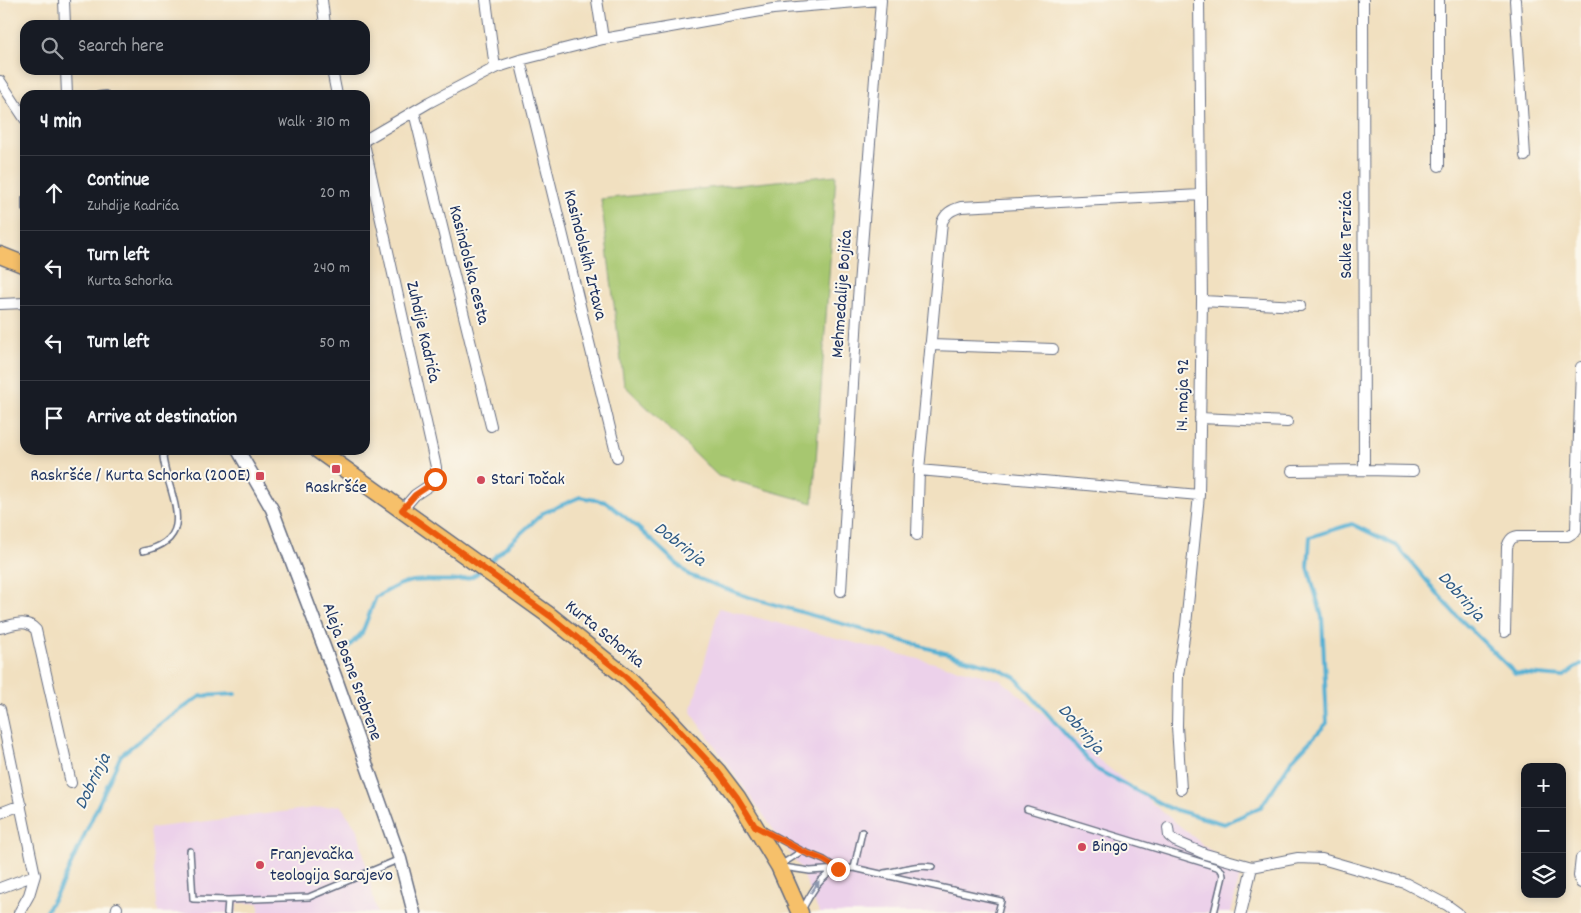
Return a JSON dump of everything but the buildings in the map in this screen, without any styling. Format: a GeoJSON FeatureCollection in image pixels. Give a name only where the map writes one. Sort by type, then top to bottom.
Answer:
{"type":"FeatureCollection","features":[{"type":"Feature","properties":{"kind":"main road"},"geometry":{"type":"LineString","coordinates":[[0,255],[20,263]]}},
{"type":"Feature","properties":{"kind":"main road","name":"Kurta Schorka"},"geometry":{"type":"LineString","coordinates":[[325,455],[513,589],[626,677],[663,713],[718,772],[737,797],[779,866],[800,913]]}},
{"type":"Feature","properties":{"kind":"street"},"geometry":{"type":"LineString","coordinates":[[64,0],[65,20]]}},
{"type":"Feature","properties":{"kind":"street"},"geometry":{"type":"LineString","coordinates":[[322,0],[325,20]]}},
{"type":"Feature","properties":{"kind":"street"},"geometry":{"type":"LineString","coordinates":[[486,0],[494,68]]}},
{"type":"Feature","properties":{"kind":"street"},"geometry":{"type":"LineString","coordinates":[[596,0],[603,39]]}},
{"type":"Feature","properties":{"kind":"street"},"geometry":{"type":"LineString","coordinates":[[370,137],[494,68],[520,60],[603,39],[773,9],[881,0]]}},
{"type":"Feature","properties":{"kind":"street","name":"Mehmedalije Bojića"},"geometry":{"type":"LineString","coordinates":[[841,591],[858,298],[881,0]]}},
{"type":"Feature","properties":{"kind":"street","name":"14. maja 92"},"geometry":{"type":"LineString","coordinates":[[1181,789],[1177,726],[1178,675],[1186,625],[1200,495],[1202,301],[1199,0]]}},
{"type":"Feature","properties":{"kind":"street","name":"Salke Terzića"},"geometry":{"type":"LineString","coordinates":[[1363,0],[1364,470]]}},
{"type":"Feature","properties":{"kind":"street"},"geometry":{"type":"LineString","coordinates":[[1439,0],[1439,166]]}},
{"type":"Feature","properties":{"kind":"street"},"geometry":{"type":"LineString","coordinates":[[1515,0],[1524,156]]}},
{"type":"Feature","properties":{"kind":"street","name":"Kasindolskih Zrtava"},"geometry":{"type":"LineString","coordinates":[[520,60],[617,457]]}},
{"type":"Feature","properties":{"kind":"street"},"geometry":{"type":"LineString","coordinates":[[66,75],[68,90]]}},
{"type":"Feature","properties":{"kind":"street"},"geometry":{"type":"LineString","coordinates":[[333,75],[336,90]]}},
{"type":"Feature","properties":{"kind":"street"},"geometry":{"type":"LineString","coordinates":[[0,81],[20,111]]}},
{"type":"Feature","properties":{"kind":"street","name":"Kasindolska cesta"},"geometry":{"type":"LineString","coordinates":[[414,112],[492,426]]}},
{"type":"Feature","properties":{"kind":"street","name":"Zuhdije Kadrića"},"geometry":{"type":"LineString","coordinates":[[370,170],[436,467],[433,483],[415,495],[402,510]]}},
{"type":"Feature","properties":{"kind":"street"},"geometry":{"type":"LineString","coordinates":[[917,535],[919,470],[942,222],[950,210],[961,207],[1201,195]]}},
{"type":"Feature","properties":{"kind":"street"},"geometry":{"type":"LineString","coordinates":[[1202,301],[1300,306]]}},
{"type":"Feature","properties":{"kind":"street"},"geometry":{"type":"LineString","coordinates":[[0,304],[20,303]]}},
{"type":"Feature","properties":{"kind":"street"},"geometry":{"type":"LineString","coordinates":[[930,345],[1053,349]]}},
{"type":"Feature","properties":{"kind":"street"},"geometry":{"type":"LineString","coordinates":[[1505,632],[1507,547],[1509,541],[1513,537],[1518,536],[1568,536],[1576,531],[1581,367]]}},
{"type":"Feature","properties":{"kind":"street"},"geometry":{"type":"LineString","coordinates":[[1200,418],[1287,422]]}},
{"type":"Feature","properties":{"kind":"street","name":"Aleja Bosne Srebrene"},"geometry":{"type":"LineString","coordinates":[[241,455],[272,509],[335,676],[400,859],[414,913]]}},
{"type":"Feature","properties":{"kind":"street"},"geometry":{"type":"LineString","coordinates":[[919,470],[1200,495]]}},
{"type":"Feature","properties":{"kind":"street"},"geometry":{"type":"LineString","coordinates":[[1292,471],[1413,471]]}},
{"type":"Feature","properties":{"kind":"street"},"geometry":{"type":"LineString","coordinates":[[0,628],[24,622],[29,623],[36,630],[70,783]]}},
{"type":"Feature","properties":{"kind":"street"},"geometry":{"type":"LineString","coordinates":[[0,709],[35,875],[29,895],[20,913]]}},
{"type":"Feature","properties":{"kind":"street"},"geometry":{"type":"LineString","coordinates":[[0,813],[21,805]]}},
{"type":"Feature","properties":{"kind":"street"},"geometry":{"type":"LineString","coordinates":[[1168,828],[1169,836],[1175,841],[1205,854],[1252,867],[1298,858],[1322,858],[1405,884],[1447,905],[1458,913]]}},
{"type":"Feature","properties":{"kind":"street"},"geometry":{"type":"LineString","coordinates":[[1581,858],[1579,876],[1581,883]]}},
{"type":"Feature","properties":{"kind":"street"},"geometry":{"type":"LineString","coordinates":[[1241,913],[1252,867]]}},
{"type":"Feature","properties":{"kind":"street"},"geometry":{"type":"LineString","coordinates":[[0,888],[35,875]]}},
{"type":"Feature","properties":{"kind":"lane"},"geometry":{"type":"LineString","coordinates":[[143,551],[154,549],[164,544],[172,536],[176,526],[176,504],[163,457],[164,455]]}},
{"type":"Feature","properties":{"kind":"lane"},"geometry":{"type":"LineString","coordinates":[[1027,809],[1217,866],[1222,871],[1223,876],[1214,913]]}},
{"type":"Feature","properties":{"kind":"lane"},"geometry":{"type":"LineString","coordinates":[[755,826],[802,851],[824,860],[838,869]]}},
{"type":"Feature","properties":{"kind":"lane"},"geometry":{"type":"LineString","coordinates":[[854,868],[862,832]]}},
{"type":"Feature","properties":{"kind":"lane"},"geometry":{"type":"LineString","coordinates":[[190,851],[193,899],[228,900],[309,897],[400,859]]}},
{"type":"Feature","properties":{"kind":"lane"},"geometry":{"type":"LineString","coordinates":[[779,866],[802,851]]}},
{"type":"Feature","properties":{"kind":"lane"},"geometry":{"type":"LineString","coordinates":[[779,866],[810,871],[854,868],[879,873],[1000,900],[998,913]]}},
{"type":"Feature","properties":{"kind":"lane"},"geometry":{"type":"LineString","coordinates":[[879,873],[917,866],[932,867]]}},
{"type":"Feature","properties":{"kind":"lane"},"geometry":{"type":"LineString","coordinates":[[800,913],[816,885],[825,876],[838,869]]}},
{"type":"Feature","properties":{"kind":"lane"},"geometry":{"type":"LineString","coordinates":[[227,913],[228,900]]}},
{"type":"Feature","properties":{"kind":"shaded area"},"geometry":{"type":"Polygon","coordinates":[[[719,608],[1001,680],[1240,875],[1231,913],[819,913],[801,869],[691,712],[719,608]]]}},
{"type":"Feature","properties":{"kind":"shaded area","name":"Franjevačka teologija Sarajevo"},"geometry":{"type":"Polygon","coordinates":[[[340,805],[358,830],[377,913],[259,913],[259,903],[237,903],[236,913],[158,913],[150,828],[340,805]]]}},
{"type":"Feature","properties":{"kind":"green space"},"geometry":{"type":"Polygon","coordinates":[[[836,175],[813,503],[718,476],[624,385],[601,199],[836,175]]]}},
{"type":"Feature","properties":{"kind":"waterway","name":"Dobrinja"},"geometry":{"type":"LineString","coordinates":[[487,564],[543,513],[580,497],[606,502],[635,525],[689,575],[748,597],[994,667],[1015,677],[1096,769],[1169,808],[1224,824],[1261,807],[1292,760],[1327,723],[1322,617],[1308,567],[1310,537],[1352,524],[1397,546],[1455,614],[1515,673],[1563,677],[1581,664]]}},
{"type":"Feature","properties":{"kind":"waterway","name":"Dobrinja"},"geometry":{"type":"LineString","coordinates":[[348,647],[362,633],[376,597],[404,583],[464,579],[480,571]]}},
{"type":"Feature","properties":{"kind":"waterway","name":"Dobrinja"},"geometry":{"type":"LineString","coordinates":[[45,913],[62,884],[121,755],[164,721],[201,696],[235,694]]}},
{"type":"Feature","properties":{"kind":"place","name":"Raskršće"},"geometry":{"type":"Point","coordinates":[336,469]}},
{"type":"Feature","properties":{"kind":"place","name":"Raskršće / Kurta Schorka (200E)"},"geometry":{"type":"Point","coordinates":[260,476]}},
{"type":"Feature","properties":{"kind":"place","name":"Stari Točak"},"geometry":{"type":"Point","coordinates":[481,480]}},
{"type":"Feature","properties":{"kind":"place","name":"Bingo"},"geometry":{"type":"Point","coordinates":[1082,847]}},
{"type":"Feature","properties":{"kind":"place","name":"Franjevačka teologija Sarajevo"},"geometry":{"type":"Point","coordinates":[260,865]}},
{"type":"Feature","properties":{"kind":"route"},"geometry":{"type":"LineString","coordinates":[[435,479],[433,483],[415,495],[402,510],[550,616],[626,677],[663,713],[718,772],[737,797],[755,826],[802,851],[824,860],[838,869]]}}]}
